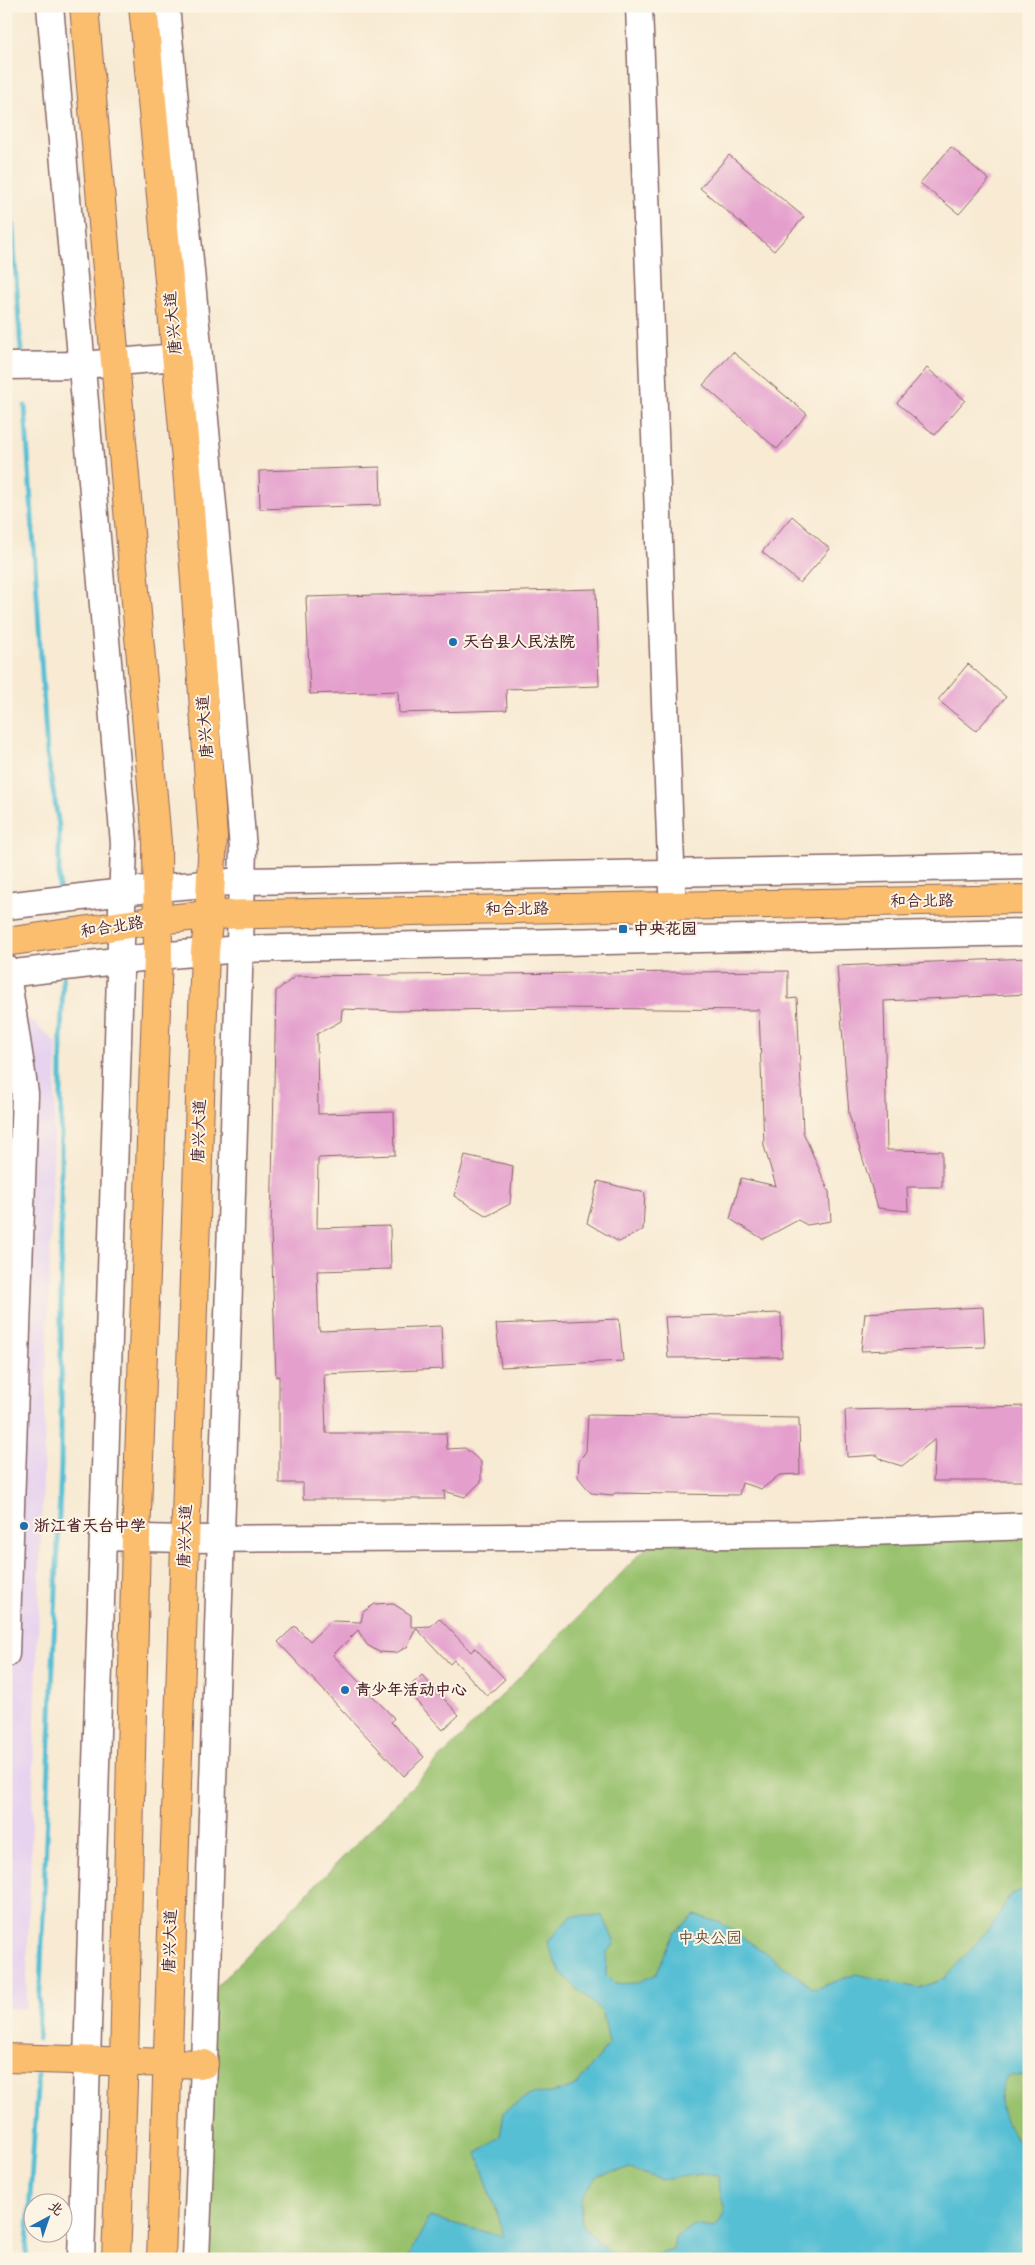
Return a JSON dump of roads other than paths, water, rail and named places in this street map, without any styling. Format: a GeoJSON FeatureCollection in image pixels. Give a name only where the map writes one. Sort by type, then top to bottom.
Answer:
{"type":"FeatureCollection","features":[{"type":"Feature","properties":{"kind":"main road"},"geometry":{"type":"LineString","coordinates":[[84,6],[157,842],[158,956],[136,1538],[124,2062],[116,2259]]}},
{"type":"Feature","properties":{"kind":"main road","name":"唐兴大道"},"geometry":{"type":"LineString","coordinates":[[143,6],[189,491],[213,837],[205,951],[166,2064],[161,2259]]}},
{"type":"Feature","properties":{"kind":"main road","name":"和合北路"},"geometry":{"type":"LineString","coordinates":[[6,942],[157,920],[209,915],[1029,899]]}},
{"type":"Feature","properties":{"kind":"main road"},"geometry":{"type":"LineString","coordinates":[[6,2058],[87,2062],[204,2064]]}},
{"type":"Feature","properties":{"kind":"street"},"geometry":{"type":"LineString","coordinates":[[50,6],[124,843],[81,2259]]}},
{"type":"Feature","properties":{"kind":"street"},"geometry":{"type":"LineString","coordinates":[[166,6],[223,609],[243,849],[196,2259]]}},
{"type":"Feature","properties":{"kind":"street"},"geometry":{"type":"LineString","coordinates":[[639,6],[671,873],[674,907]]}},
{"type":"Feature","properties":{"kind":"street"},"geometry":{"type":"LineString","coordinates":[[6,366],[82,365],[177,358]]}},
{"type":"Feature","properties":{"kind":"street"},"geometry":{"type":"LineString","coordinates":[[6,906],[157,888],[242,881],[1029,866]]}},
{"type":"Feature","properties":{"kind":"street"},"geometry":{"type":"LineString","coordinates":[[7,974],[120,960],[240,949],[1029,932]]}},
{"type":"Feature","properties":{"kind":"street"},"geometry":{"type":"LineString","coordinates":[[6,968],[12,1046],[25,1093],[13,1274],[6,1654]]}},
{"type":"Feature","properties":{"kind":"street"},"geometry":{"type":"LineString","coordinates":[[103,1537],[814,1534],[1029,1526]]}},
{"type":"Feature","properties":{"kind":"water"},"geometry":{"type":"Polygon","coordinates":[[[1029,1887],[1029,2081],[1024,2076],[1007,2076],[1000,2096],[1003,2114],[1007,2123],[1023,2150],[1029,2153],[1029,2255],[1004,2259],[639,2259],[673,2250],[675,2238],[693,2225],[715,2228],[725,2213],[717,2176],[701,2174],[662,2180],[630,2169],[598,2175],[581,2199],[581,2222],[600,2245],[620,2259],[408,2259],[429,2217],[504,2237],[477,2153],[500,2136],[504,2112],[530,2094],[552,2093],[577,2085],[609,2044],[603,2013],[560,1972],[547,1942],[571,1916],[603,1916],[615,1943],[607,1952],[606,1975],[615,1984],[637,1983],[656,1974],[675,1932],[695,1915],[721,1923],[769,1955],[814,1989],[856,1974],[919,1988],[944,1979],[994,1923],[1010,1895],[1029,1887]]]}},
{"type":"Feature","properties":{"kind":"waterway"},"geometry":{"type":"LineString","coordinates":[[6,127],[21,351]]}},
{"type":"Feature","properties":{"kind":"waterway"},"geometry":{"type":"LineString","coordinates":[[25,406],[47,754],[59,826],[59,891]]}},
{"type":"Feature","properties":{"kind":"waterway"},"geometry":{"type":"LineString","coordinates":[[38,2039],[61,1465],[61,1038],[63,977]]}},
{"type":"Feature","properties":{"kind":"waterway"},"geometry":{"type":"LineString","coordinates":[[26,2259],[38,2075]]}},
{"type":"Feature","properties":{"kind":"place","name":"天台县人民法院"},"geometry":{"type":"Point","coordinates":[453,642]}},
{"type":"Feature","properties":{"kind":"place","name":"中央花园"},"geometry":{"type":"Point","coordinates":[623,929]}},
{"type":"Feature","properties":{"kind":"place","name":"浙江省天台中学"},"geometry":{"type":"Point","coordinates":[24,1526]}},
{"type":"Feature","properties":{"kind":"place","name":"青少年活动中心"},"geometry":{"type":"Point","coordinates":[345,1690]}},
{"type":"Feature","properties":{"kind":"park label","name":"中央公园"},"geometry":{"type":"Point","coordinates":[710,1938]}}]}
